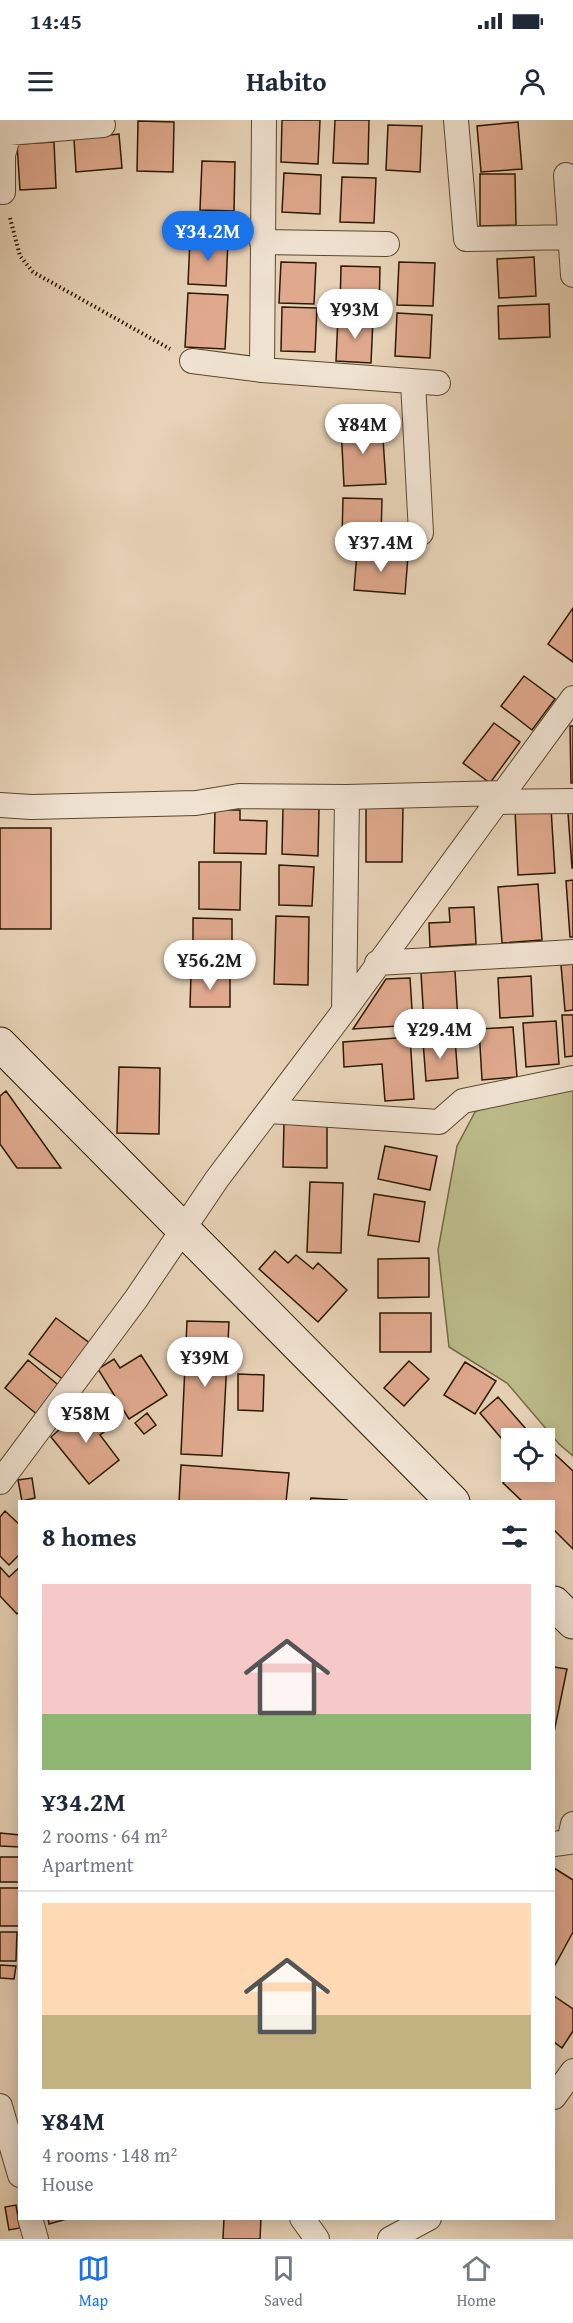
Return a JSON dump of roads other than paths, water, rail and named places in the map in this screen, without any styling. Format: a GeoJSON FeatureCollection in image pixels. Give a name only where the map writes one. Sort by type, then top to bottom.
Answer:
{"type":"FeatureCollection","features":[{"type":"Feature","properties":{"kind":"street"},"geometry":{"type":"LineString","coordinates":[[262,370],[264,120]]}},
{"type":"Feature","properties":{"kind":"street"},"geometry":{"type":"LineString","coordinates":[[456,120],[466,239],[572,237]]}},
{"type":"Feature","properties":{"kind":"street"},"geometry":{"type":"LineString","coordinates":[[3,192],[3,154],[9,127],[103,125]]}},
{"type":"Feature","properties":{"kind":"street"},"geometry":{"type":"LineString","coordinates":[[566,176],[573,275]]}},
{"type":"Feature","properties":{"kind":"street"},"geometry":{"type":"LineString","coordinates":[[262,242],[387,244]]}},
{"type":"Feature","properties":{"kind":"street"},"geometry":{"type":"LineString","coordinates":[[192,361],[262,370],[438,382]]}},
{"type":"Feature","properties":{"kind":"street"},"geometry":{"type":"LineString","coordinates":[[413,382],[421,533]]}},
{"type":"Feature","properties":{"kind":"street"},"geometry":{"type":"LineString","coordinates":[[0,1482],[136,1299],[217,1179],[344,1011],[573,698]]}},
{"type":"Feature","properties":{"kind":"street"},"geometry":{"type":"LineString","coordinates":[[0,805],[31,807],[196,803],[239,796],[499,798],[573,801]]}},
{"type":"Feature","properties":{"kind":"street"},"geometry":{"type":"LineString","coordinates":[[344,1011],[347,797]]}},
{"type":"Feature","properties":{"kind":"street"},"geometry":{"type":"LineString","coordinates":[[377,963],[573,952]]}},
{"type":"Feature","properties":{"kind":"street"},"geometry":{"type":"LineString","coordinates":[[0,1044],[451,1500]]}},
{"type":"Feature","properties":{"kind":"street"},"geometry":{"type":"LineString","coordinates":[[269,1111],[439,1122],[463,1101],[573,1078]]}},
{"type":"Feature","properties":{"kind":"street"},"geometry":{"type":"LineString","coordinates":[[555,1604],[573,1622]]}},
{"type":"Feature","properties":{"kind":"street"},"geometry":{"type":"LineString","coordinates":[[555,1844],[568,1842],[573,1824]]}},
{"type":"Feature","properties":{"kind":"street"},"geometry":{"type":"LineString","coordinates":[[555,2096],[573,2071]]}},
{"type":"Feature","properties":{"kind":"street"},"geometry":{"type":"LineString","coordinates":[[0,2106],[18,2168]]}},
{"type":"Feature","properties":{"kind":"street"},"geometry":{"type":"LineString","coordinates":[[31,2220],[36,2239]]}},
{"type":"Feature","properties":{"kind":"street"},"geometry":{"type":"LineString","coordinates":[[303,2220],[317,2239]]}},
{"type":"Feature","properties":{"kind":"street"},"geometry":{"type":"LineString","coordinates":[[390,2239],[425,2220]]}}]}
